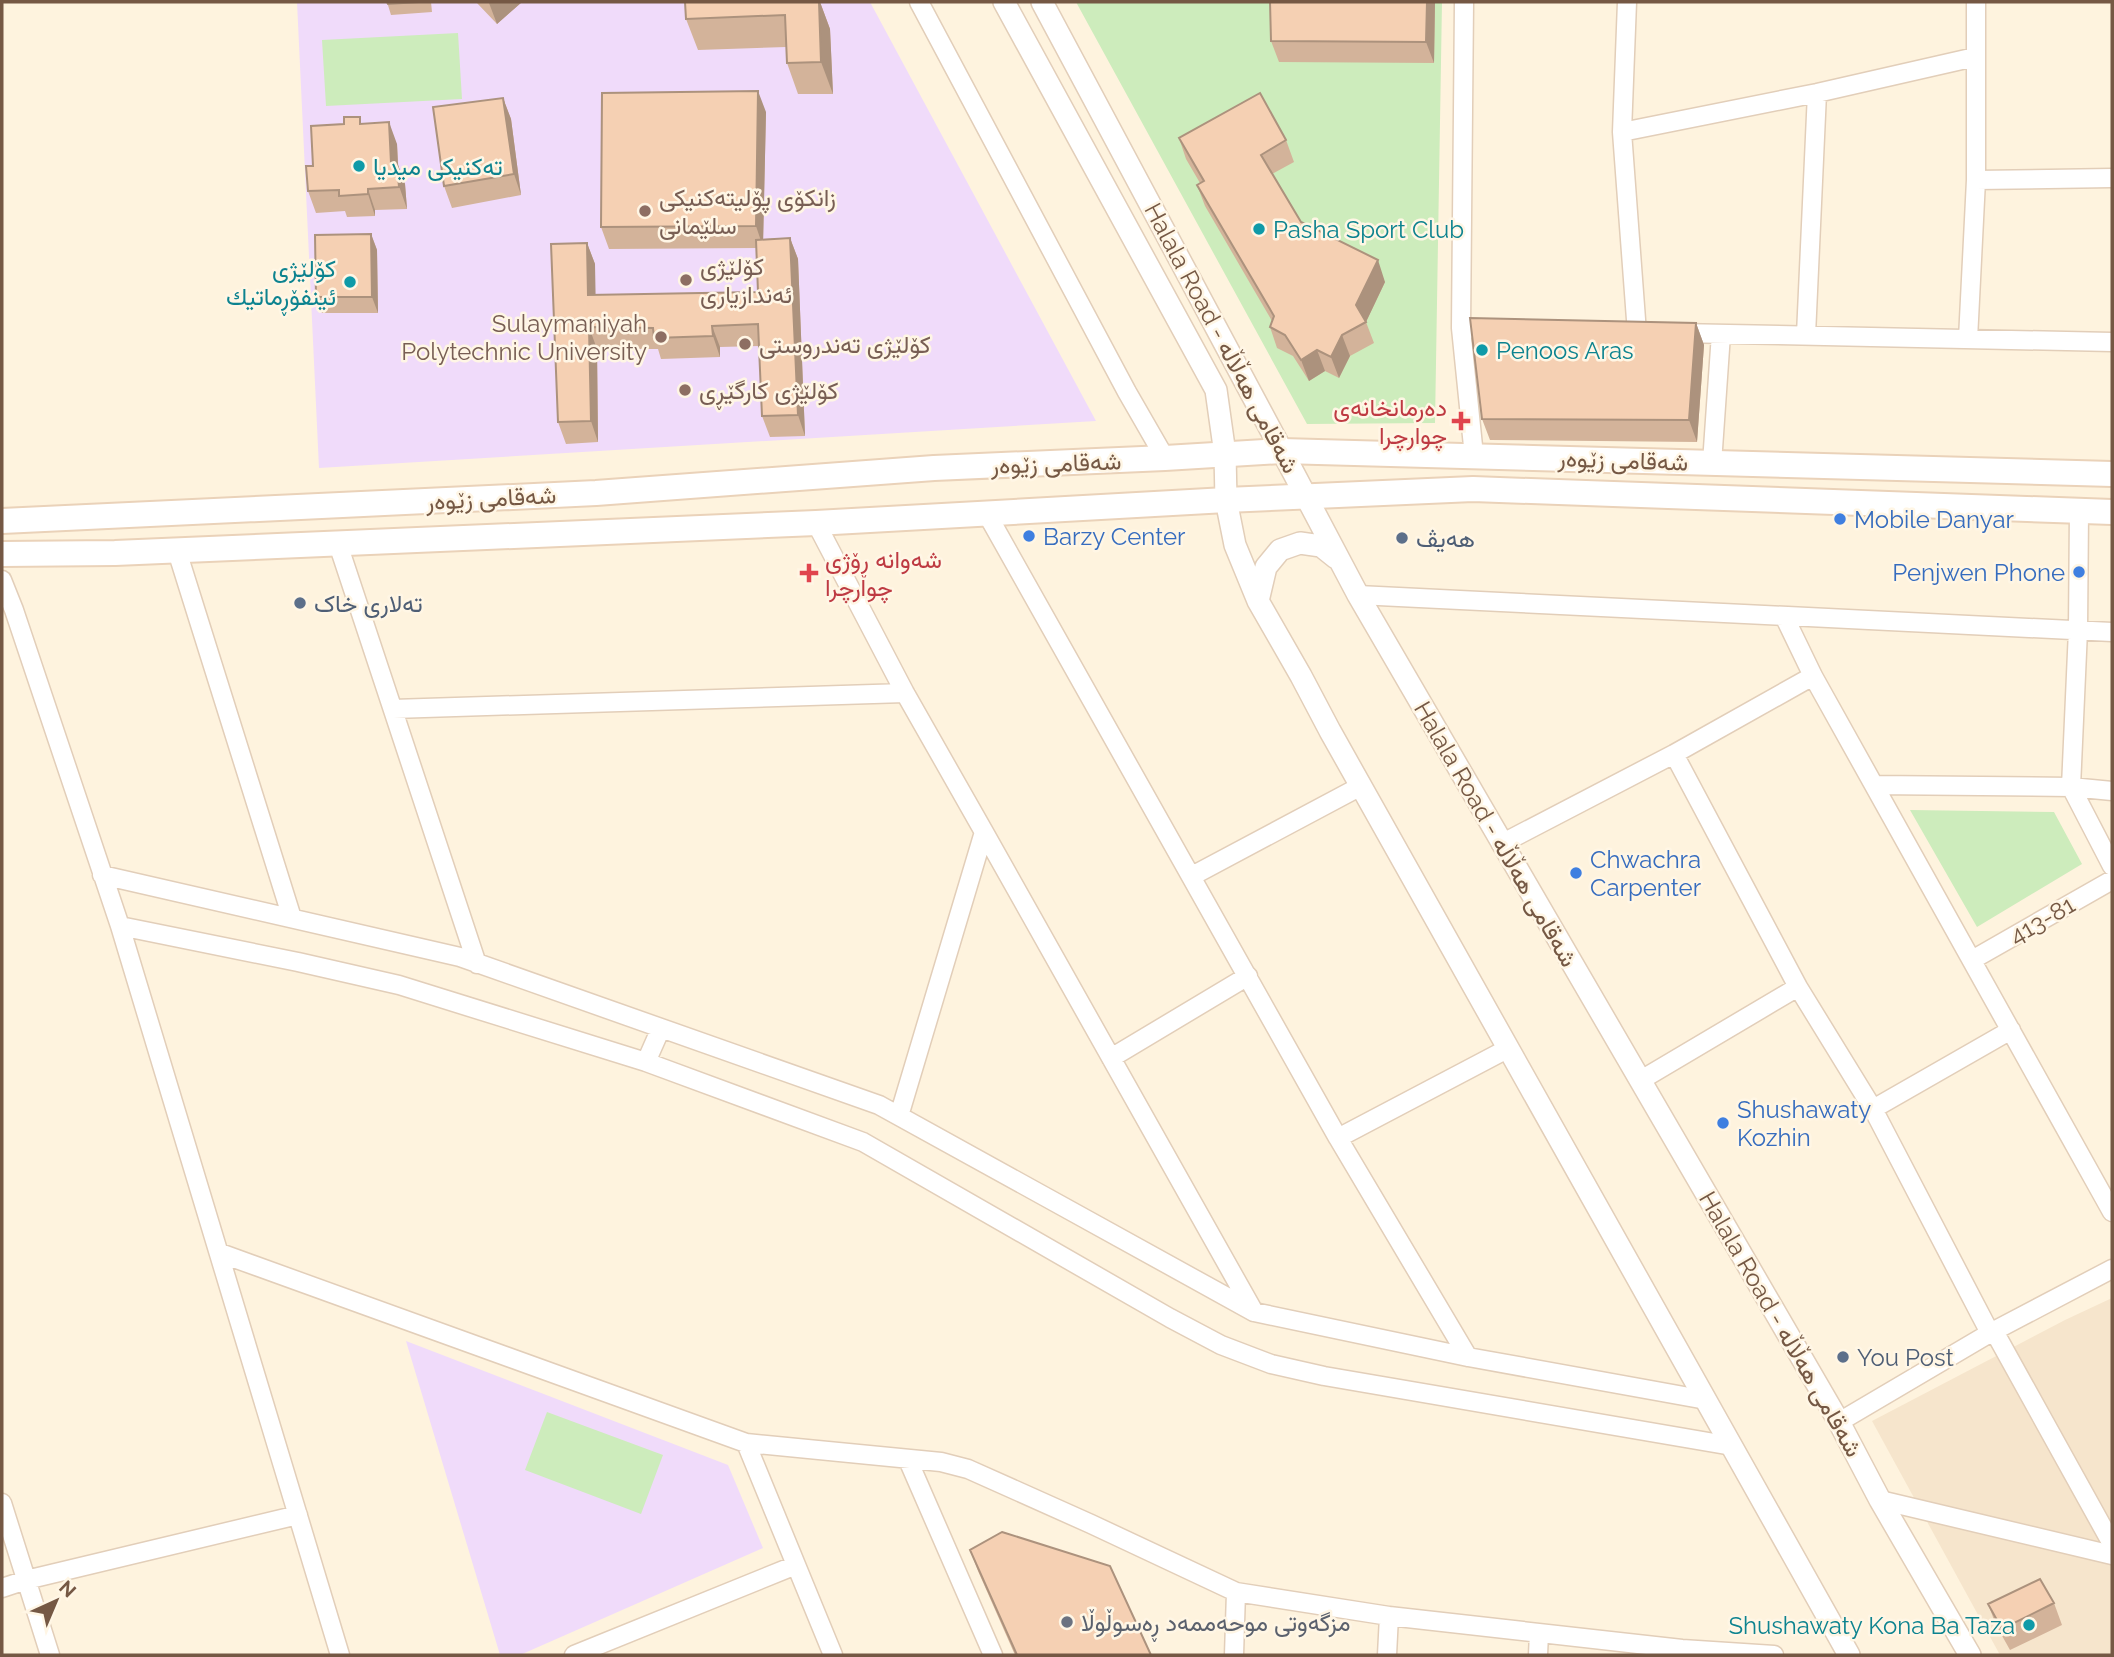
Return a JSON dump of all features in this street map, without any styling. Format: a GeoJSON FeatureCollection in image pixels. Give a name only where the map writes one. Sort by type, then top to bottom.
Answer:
{"type":"FeatureCollection","features":[{"type":"Feature","properties":{"kind":"main road","name":"شەقامی زێوەر"},"geometry":{"type":"LineString","coordinates":[[2,522],[596,493],[933,467],[1282,451],[2112,474]]}},
{"type":"Feature","properties":{"kind":"main road","name":"شەقامی زێوەر"},"geometry":{"type":"LineString","coordinates":[[2,554],[177,551],[816,523],[1473,489],[2112,512]]}},
{"type":"Feature","properties":{"kind":"street"},"geometry":{"type":"LineString","coordinates":[[919,2],[1120,380],[1166,458]]}},
{"type":"Feature","properties":{"kind":"street","name":"Halala Road - شەقامی هەڵاڵە"},"geometry":{"type":"LineString","coordinates":[[1004,2],[1216,390],[1225,454],[1226,500],[1235,544],[1258,601],[1849,1655]]}},
{"type":"Feature","properties":{"kind":"street","name":"Halala Road - شەقامی هەڵاڵە"},"geometry":{"type":"LineString","coordinates":[[1042,2],[1358,595],[1839,1422],[1970,1655]]}},
{"type":"Feature","properties":{"kind":"street"},"geometry":{"type":"LineString","coordinates":[[1464,2],[1461,328],[1474,456]]}},
{"type":"Feature","properties":{"kind":"street"},"geometry":{"type":"LineString","coordinates":[[1627,2],[1622,132],[1644,333],[2112,342]]}},
{"type":"Feature","properties":{"kind":"street"},"geometry":{"type":"LineString","coordinates":[[1968,340],[1976,180],[1976,2]]}},
{"type":"Feature","properties":{"kind":"street"},"geometry":{"type":"LineString","coordinates":[[1622,132],[1817,93],[1975,57]]}},
{"type":"Feature","properties":{"kind":"street"},"geometry":{"type":"LineString","coordinates":[[1806,335],[1817,93]]}},
{"type":"Feature","properties":{"kind":"street"},"geometry":{"type":"LineString","coordinates":[[1976,180],[2112,178]]}},
{"type":"Feature","properties":{"kind":"street"},"geometry":{"type":"LineString","coordinates":[[1461,328],[1516,330]]}},
{"type":"Feature","properties":{"kind":"street"},"geometry":{"type":"LineString","coordinates":[[1712,463],[1721,334]]}},
{"type":"Feature","properties":{"kind":"street"},"geometry":{"type":"LineString","coordinates":[[2079,510],[2078,630],[2071,787],[2112,866]]}},
{"type":"Feature","properties":{"kind":"street"},"geometry":{"type":"LineString","coordinates":[[987,514],[1338,1138],[1468,1357]]}},
{"type":"Feature","properties":{"kind":"street"},"geometry":{"type":"LineString","coordinates":[[816,523],[905,694],[1254,1312]]}},
{"type":"Feature","properties":{"kind":"street"},"geometry":{"type":"LineString","coordinates":[[1258,601],[1266,567],[1280,550],[1300,543],[1310,544],[1321,546],[1338,559]]}},
{"type":"Feature","properties":{"kind":"street"},"geometry":{"type":"LineString","coordinates":[[338,544],[477,964]]}},
{"type":"Feature","properties":{"kind":"street"},"geometry":{"type":"LineString","coordinates":[[177,551],[292,918]]}},
{"type":"Feature","properties":{"kind":"street"},"geometry":{"type":"LineString","coordinates":[[2,580],[120,926],[340,1655]]}},
{"type":"Feature","properties":{"kind":"street"},"geometry":{"type":"LineString","coordinates":[[1358,595],[2112,632]]}},
{"type":"Feature","properties":{"kind":"street"},"geometry":{"type":"LineString","coordinates":[[1784,616],[1813,676],[2111,1205]]}},
{"type":"Feature","properties":{"kind":"street"},"geometry":{"type":"LineString","coordinates":[[1501,844],[1674,754],[1813,676]]}},
{"type":"Feature","properties":{"kind":"street"},"geometry":{"type":"LineString","coordinates":[[393,709],[905,694]]}},
{"type":"Feature","properties":{"kind":"street"},"geometry":{"type":"LineString","coordinates":[[1674,754],[1798,987],[1873,1109],[1992,1332],[2112,1544]]}},
{"type":"Feature","properties":{"kind":"street"},"geometry":{"type":"LineString","coordinates":[[1874,785],[2071,787],[2112,791]]}},
{"type":"Feature","properties":{"kind":"street"},"geometry":{"type":"LineString","coordinates":[[1192,876],[1361,786]]}},
{"type":"Feature","properties":{"kind":"street"},"geometry":{"type":"LineString","coordinates":[[899,1116],[984,832]]}},
{"type":"Feature","properties":{"kind":"street"},"geometry":{"type":"LineString","coordinates":[[102,875],[460,957],[879,1105],[1254,1312],[1468,1357],[1706,1400]]}},
{"type":"Feature","properties":{"kind":"street","name":"413-81"},"geometry":{"type":"LineString","coordinates":[[1972,960],[2112,880]]}},
{"type":"Feature","properties":{"kind":"street"},"geometry":{"type":"LineString","coordinates":[[120,926],[399,985],[646,1062],[863,1143],[1170,1318],[1221,1345],[1270,1364],[1324,1376],[1731,1446]]}},
{"type":"Feature","properties":{"kind":"street"},"geometry":{"type":"LineString","coordinates":[[1111,1058],[1248,976]]}},
{"type":"Feature","properties":{"kind":"street"},"geometry":{"type":"LineString","coordinates":[[1641,1080],[1798,987]]}},
{"type":"Feature","properties":{"kind":"street"},"geometry":{"type":"LineString","coordinates":[[646,1062],[661,1028]]}},
{"type":"Feature","properties":{"kind":"street"},"geometry":{"type":"LineString","coordinates":[[1873,1109],[2011,1030]]}},
{"type":"Feature","properties":{"kind":"street"},"geometry":{"type":"LineString","coordinates":[[1338,1138],[1509,1048]]}},
{"type":"Feature","properties":{"kind":"street"},"geometry":{"type":"LineString","coordinates":[[220,1252],[746,1443],[941,1461],[968,1469],[1237,1592],[1389,1616],[1681,1652],[1774,1655]]}},
{"type":"Feature","properties":{"kind":"street"},"geometry":{"type":"LineString","coordinates":[[1839,1422],[1992,1332],[2112,1269]]}},
{"type":"Feature","properties":{"kind":"street"},"geometry":{"type":"LineString","coordinates":[[746,1443],[833,1655]]}},
{"type":"Feature","properties":{"kind":"street"},"geometry":{"type":"LineString","coordinates":[[908,1460],[993,1655]]}},
{"type":"Feature","properties":{"kind":"street"},"geometry":{"type":"LineString","coordinates":[[1881,1500],[2112,1555]]}},
{"type":"Feature","properties":{"kind":"street"},"geometry":{"type":"LineString","coordinates":[[2,1503],[50,1655]]}},
{"type":"Feature","properties":{"kind":"street"},"geometry":{"type":"LineString","coordinates":[[2,1588],[298,1515]]}},
{"type":"Feature","properties":{"kind":"street"},"geometry":{"type":"LineString","coordinates":[[574,1655],[796,1565]]}},
{"type":"Feature","properties":{"kind":"street"},"geometry":{"type":"LineString","coordinates":[[1234,1655],[1237,1592]]}},
{"type":"Feature","properties":{"kind":"street"},"geometry":{"type":"LineString","coordinates":[[1387,1655],[1389,1616]]}},
{"type":"Feature","properties":{"kind":"street"},"geometry":{"type":"LineString","coordinates":[[1538,1655],[1539,1633]]}},
{"type":"Feature","properties":{"kind":"shaded area","name":"زانکۆی پۆلیتەکنیکی سلێمانی"},"geometry":{"type":"Polygon","coordinates":[[[297,2],[870,2],[1096,421],[319,468],[297,2]]]}},
{"type":"Feature","properties":{"kind":"shaded area"},"geometry":{"type":"Polygon","coordinates":[[[2112,1298],[2112,1655],[2000,1655],[1872,1421],[2112,1298]]]}},
{"type":"Feature","properties":{"kind":"shaded area"},"geometry":{"type":"Polygon","coordinates":[[[406,1341],[728,1465],[763,1548],[520,1655],[500,1655],[406,1341]]]}},
{"type":"Feature","properties":{"kind":"green space"},"geometry":{"type":"Polygon","coordinates":[[[1076,2],[1442,2],[1435,423],[1307,424],[1076,2]]]}},
{"type":"Feature","properties":{"kind":"green space"},"geometry":{"type":"Polygon","coordinates":[[[458,33],[462,99],[326,106],[322,40],[458,33]]]}},
{"type":"Feature","properties":{"kind":"green space"},"geometry":{"type":"Polygon","coordinates":[[[1910,810],[2054,812],[2082,864],[1977,927],[1910,810]]]}},
{"type":"Feature","properties":{"kind":"green space"},"geometry":{"type":"Polygon","coordinates":[[[547,1412],[663,1455],[641,1514],[525,1470],[547,1412]]]}},
{"type":"Feature","properties":{"kind":"building"},"geometry":{"type":"Polygon","coordinates":[[[387,2],[419,2],[388,4],[387,2]]]}},
{"type":"Feature","properties":{"kind":"building"},"geometry":{"type":"Polygon","coordinates":[[[685,2],[819,2],[821,62],[787,63],[785,15],[686,19],[685,2]]]}},
{"type":"Feature","properties":{"kind":"building"},"geometry":{"type":"Polygon","coordinates":[[[1270,2],[1427,2],[1426,42],[1271,41],[1270,2]]]}},
{"type":"Feature","properties":{"kind":"building"},"geometry":{"type":"Polygon","coordinates":[[[758,91],[756,226],[601,227],[602,93],[758,91]]]}},
{"type":"Feature","properties":{"kind":"building","name":"Pasha Sport Club"},"geometry":{"type":"Polygon","coordinates":[[[1260,93],[1286,140],[1261,155],[1301,222],[1378,260],[1356,305],[1366,322],[1342,335],[1331,357],[1317,350],[1301,360],[1285,335],[1270,327],[1274,316],[1197,185],[1204,181],[1179,138],[1260,93]]]}},
{"type":"Feature","properties":{"kind":"building"},"geometry":{"type":"Polygon","coordinates":[[[503,98],[514,174],[444,186],[433,107],[503,98]]]}},
{"type":"Feature","properties":{"kind":"building","name":"تەکنیکی میدیا"},"geometry":{"type":"Polygon","coordinates":[[[344,117],[360,117],[360,124],[389,122],[391,163],[397,163],[399,187],[368,189],[368,194],[339,196],[339,190],[308,191],[306,166],[313,166],[311,126],[344,124],[344,117]]]}},
{"type":"Feature","properties":{"kind":"building","name":"کۆلێژی ئینفۆڕماتیك"},"geometry":{"type":"Polygon","coordinates":[[[371,234],[372,297],[316,297],[315,235],[371,234]]]}},
{"type":"Feature","properties":{"kind":"building"},"geometry":{"type":"Polygon","coordinates":[[[790,238],[798,415],[762,416],[758,324],[712,326],[713,336],[654,338],[653,328],[589,327],[591,421],[558,422],[551,244],[587,243],[588,295],[758,292],[756,240],[790,238]]]}},
{"type":"Feature","properties":{"kind":"building"},"geometry":{"type":"Polygon","coordinates":[[[1470,318],[1696,323],[1689,420],[1482,419],[1470,318]]]}},
{"type":"Feature","properties":{"kind":"building","name":"مزگەوتی موحەممەد ڕەسوڵوڵا"},"geometry":{"type":"Polygon","coordinates":[[[1002,1532],[1110,1566],[1151,1655],[1017,1655],[970,1550],[1002,1532]]]}},
{"type":"Feature","properties":{"kind":"building"},"geometry":{"type":"Polygon","coordinates":[[[2040,1579],[2054,1603],[2002,1629],[1988,1604],[2040,1579]]]}},
{"type":"Feature","properties":{"kind":"place","name":"تەکنیکی میدیا"},"geometry":{"type":"Point","coordinates":[359,166]}},
{"type":"Feature","properties":{"kind":"place","name":"زانکۆی پۆلیتەکنیکی سلێمانی"},"geometry":{"type":"Point","coordinates":[645,211]}},
{"type":"Feature","properties":{"kind":"place","name":"Pasha Sport Club"},"geometry":{"type":"Point","coordinates":[1259,229]}},
{"type":"Feature","properties":{"kind":"place","name":"کۆلێژی ئەندازیاری"},"geometry":{"type":"Point","coordinates":[686,280]}},
{"type":"Feature","properties":{"kind":"place","name":"کۆلێژی ئینفۆڕماتیك"},"geometry":{"type":"Point","coordinates":[350,282]}},
{"type":"Feature","properties":{"kind":"place","name":"Sulaymaniyah Polytechnic University"},"geometry":{"type":"Point","coordinates":[661,337]}},
{"type":"Feature","properties":{"kind":"place","name":"کۆلێژی تەندروستی"},"geometry":{"type":"Point","coordinates":[745,344]}},
{"type":"Feature","properties":{"kind":"place","name":"Penoos Aras"},"geometry":{"type":"Point","coordinates":[1482,350]}},
{"type":"Feature","properties":{"kind":"place","name":"کۆلێژی کارگێڕی"},"geometry":{"type":"Point","coordinates":[685,390]}},
{"type":"Feature","properties":{"kind":"place","name":"دەرمانخانەی چوارچرا"},"geometry":{"type":"Point","coordinates":[1461,421]}},
{"type":"Feature","properties":{"kind":"place","name":"Mobile Danyar"},"geometry":{"type":"Point","coordinates":[1840,519]}},
{"type":"Feature","properties":{"kind":"place","name":"Barzy Center"},"geometry":{"type":"Point","coordinates":[1029,536]}},
{"type":"Feature","properties":{"kind":"place","name":"ھەیڤ"},"geometry":{"type":"Point","coordinates":[1402,538]}},
{"type":"Feature","properties":{"kind":"place","name":"Penjwen Phone"},"geometry":{"type":"Point","coordinates":[2079,572]}},
{"type":"Feature","properties":{"kind":"place","name":"شەوانە ڕۆژی چوارچرا"},"geometry":{"type":"Point","coordinates":[809,573]}},
{"type":"Feature","properties":{"kind":"place","name":"تەلاری خاک"},"geometry":{"type":"Point","coordinates":[300,603]}},
{"type":"Feature","properties":{"kind":"place","name":"Chwachra Carpenter"},"geometry":{"type":"Point","coordinates":[1576,873]}},
{"type":"Feature","properties":{"kind":"place","name":"Shushawaty Kozhin"},"geometry":{"type":"Point","coordinates":[1723,1123]}},
{"type":"Feature","properties":{"kind":"place","name":"You Post"},"geometry":{"type":"Point","coordinates":[1843,1357]}},
{"type":"Feature","properties":{"kind":"place","name":"مزگەوتی موحەممەد ڕەسوڵوڵا"},"geometry":{"type":"Point","coordinates":[1067,1622]}},
{"type":"Feature","properties":{"kind":"place","name":"Shushawaty Kona Ba Taza"},"geometry":{"type":"Point","coordinates":[2029,1625]}}]}
